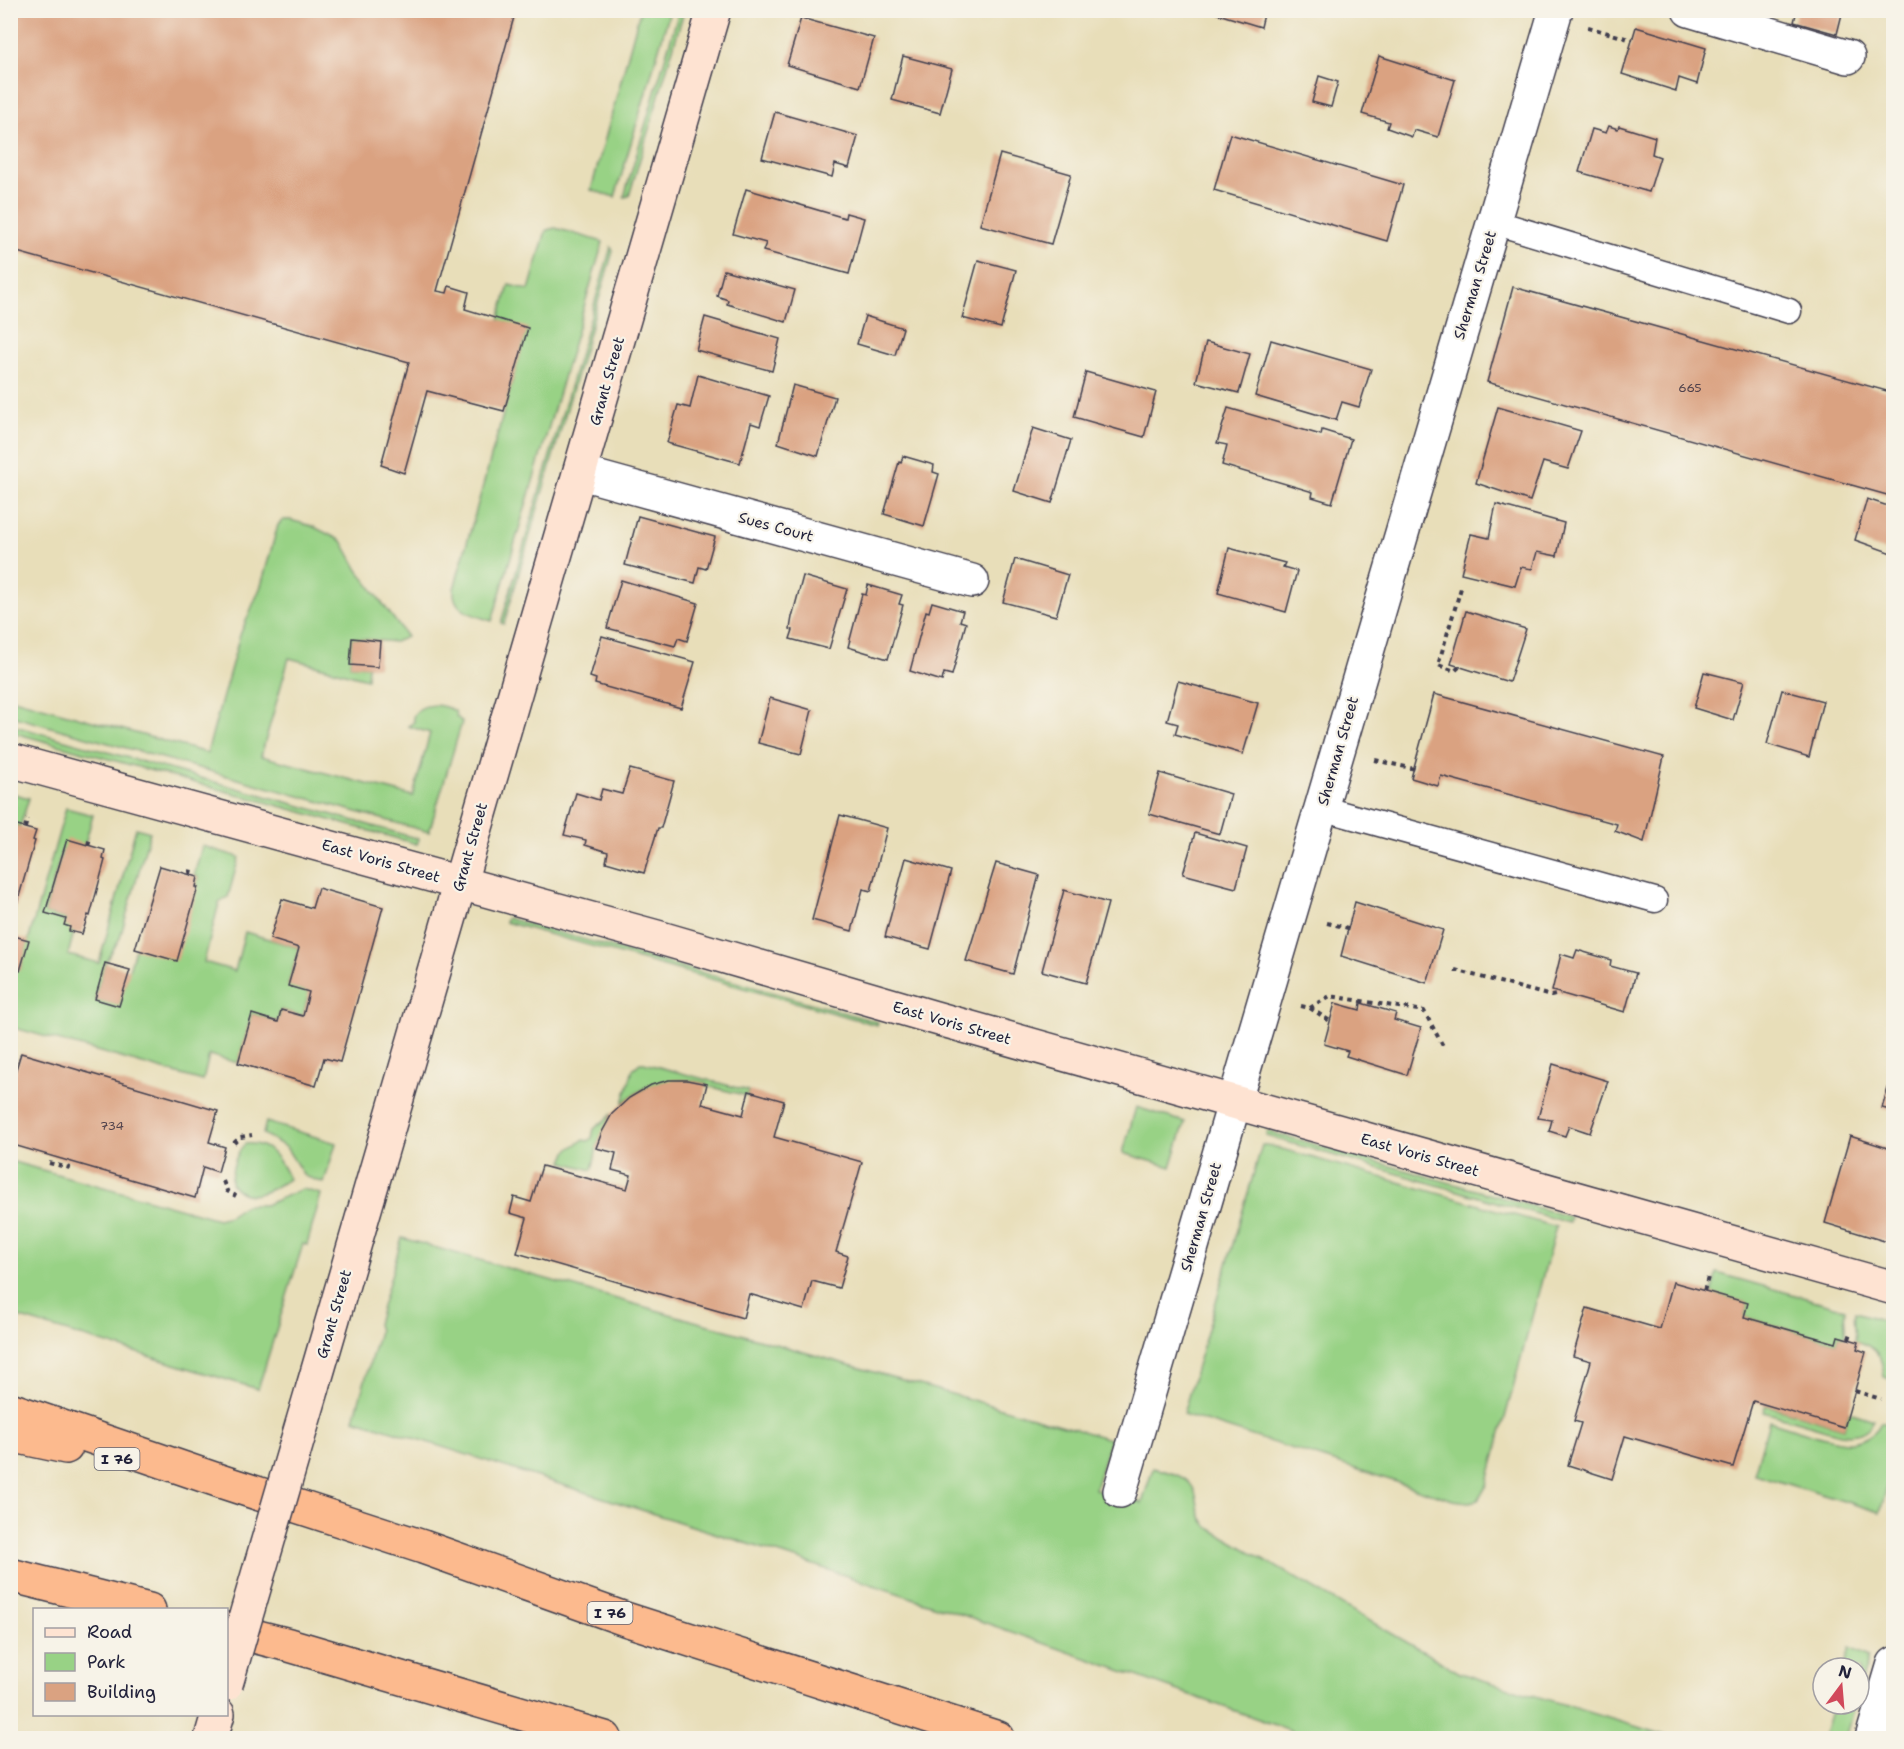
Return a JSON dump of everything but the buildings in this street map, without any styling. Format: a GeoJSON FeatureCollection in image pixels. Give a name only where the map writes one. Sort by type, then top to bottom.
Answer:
{"type":"FeatureCollection","features":[{"type":"Feature","properties":{"kind":"highway"},"geometry":{"type":"LineString","coordinates":[[10,1409],[223,1482]]}},
{"type":"Feature","properties":{"kind":"highway","name":"I 76"},"geometry":{"type":"LineString","coordinates":[[10,1435],[223,1482],[423,1547],[625,1619],[998,1738]]}},
{"type":"Feature","properties":{"kind":"highway"},"geometry":{"type":"LineString","coordinates":[[10,1575],[141,1608]]}},
{"type":"Feature","properties":{"kind":"highway"},"geometry":{"type":"LineString","coordinates":[[228,1630],[289,1645],[605,1738]]}},
{"type":"Feature","properties":{"kind":"street","name":"Grant Street"},"geometry":{"type":"LineString","coordinates":[[228,1677],[714,10]]}},
{"type":"Feature","properties":{"kind":"street","name":"Sherman Street"},"geometry":{"type":"LineString","coordinates":[[1120,1491],[1556,10]]}},
{"type":"Feature","properties":{"kind":"street"},"geometry":{"type":"LineString","coordinates":[[1689,10],[1848,57]]}},
{"type":"Feature","properties":{"kind":"street","name":"Sues Court"},"geometry":{"type":"LineString","coordinates":[[581,472],[972,581]]}},
{"type":"Feature","properties":{"kind":"street","name":"East Voris Street"},"geometry":{"type":"LineString","coordinates":[[10,760],[657,938],[1893,1288]]}},
{"type":"Feature","properties":{"kind":"street"},"geometry":{"type":"LineString","coordinates":[[1872,1738],[1893,1664]]}},
{"type":"Feature","properties":{"kind":"street"},"geometry":{"type":"LineString","coordinates":[[211,1738],[217,1716]]}},
{"type":"Feature","properties":{"kind":"lane"},"geometry":{"type":"LineString","coordinates":[[1494,222],[1789,311]]}},
{"type":"Feature","properties":{"kind":"lane"},"geometry":{"type":"LineString","coordinates":[[1321,807],[1655,900]]}},
{"type":"Feature","properties":{"kind":"path"},"geometry":{"type":"LineString","coordinates":[[1585,26],[1632,40]]}},
{"type":"Feature","properties":{"kind":"path"},"geometry":{"type":"LineString","coordinates":[[1459,667],[1455,671],[1438,665],[1461,588]]}},
{"type":"Feature","properties":{"kind":"path"},"geometry":{"type":"LineString","coordinates":[[1371,759],[1415,769]]}},
{"type":"Feature","properties":{"kind":"path"},"geometry":{"type":"LineString","coordinates":[[25,828],[27,819]]}},
{"type":"Feature","properties":{"kind":"path"},"geometry":{"type":"LineString","coordinates":[[88,845],[90,838]]}},
{"type":"Feature","properties":{"kind":"path"},"geometry":{"type":"LineString","coordinates":[[1323,922],[1348,928]]}},
{"type":"Feature","properties":{"kind":"path"},"geometry":{"type":"LineString","coordinates":[[1455,970],[1551,996],[1560,994]]}},
{"type":"Feature","properties":{"kind":"path"},"geometry":{"type":"LineString","coordinates":[[1310,1008],[1330,996],[1424,1011],[1443,1046]]}},
{"type":"Feature","properties":{"kind":"path"},"geometry":{"type":"LineString","coordinates":[[1299,1005],[1310,1008],[1330,1021]]}},
{"type":"Feature","properties":{"kind":"path"},"geometry":{"type":"LineString","coordinates":[[234,1143],[240,1137],[252,1136]]}},
{"type":"Feature","properties":{"kind":"path"},"geometry":{"type":"LineString","coordinates":[[49,1163],[70,1168]]}},
{"type":"Feature","properties":{"kind":"path"},"geometry":{"type":"LineString","coordinates":[[223,1181],[227,1191],[236,1196]]}},
{"type":"Feature","properties":{"kind":"path"},"geometry":{"type":"LineString","coordinates":[[1704,1291],[1711,1266]]}},
{"type":"Feature","properties":{"kind":"path"},"geometry":{"type":"LineString","coordinates":[[1850,1339],[1851,1334]]}},
{"type":"Feature","properties":{"kind":"path"},"geometry":{"type":"LineString","coordinates":[[1855,1391],[1881,1399]]}},
{"type":"Feature","properties":{"kind":"green space"},"geometry":{"type":"Polygon","coordinates":[[[640,11],[670,11],[615,197],[591,190],[640,11]]]}},
{"type":"Feature","properties":{"kind":"green space"},"geometry":{"type":"Polygon","coordinates":[[[679,11],[684,11],[629,196],[624,197],[679,11]]]}},
{"type":"Feature","properties":{"kind":"green space"},"geometry":{"type":"Polygon","coordinates":[[[555,228],[603,242],[492,621],[461,608],[454,597],[454,589],[527,329],[499,320],[509,285],[529,290],[545,234],[547,230],[555,228]]]}},
{"type":"Feature","properties":{"kind":"green space"},"geometry":{"type":"Polygon","coordinates":[[[611,247],[613,251],[504,624],[501,623],[611,247]]]}},
{"type":"Feature","properties":{"kind":"green space"},"geometry":{"type":"Polygon","coordinates":[[[283,520],[312,526],[342,541],[358,570],[407,637],[395,642],[352,638],[350,665],[368,666],[367,679],[289,658],[261,756],[413,796],[430,733],[408,726],[414,722],[413,717],[416,712],[426,706],[438,706],[455,711],[456,716],[462,722],[429,832],[11,716],[10,698],[207,753],[240,635],[261,586],[278,525],[283,520]]]}},
{"type":"Feature","properties":{"kind":"green space"},"geometry":{"type":"Polygon","coordinates":[[[11,725],[419,839],[417,844],[11,732],[11,725]]]}},
{"type":"Feature","properties":{"kind":"green space"},"geometry":{"type":"Polygon","coordinates":[[[11,793],[29,798],[20,827],[11,824],[11,793]]]}},
{"type":"Feature","properties":{"kind":"green space"},"geometry":{"type":"Polygon","coordinates":[[[66,808],[93,815],[85,844],[62,850],[45,913],[66,919],[74,932],[68,955],[99,963],[136,828],[150,832],[120,938],[105,963],[95,999],[119,1005],[135,949],[197,887],[198,877],[194,876],[202,846],[239,857],[228,897],[219,903],[204,962],[235,971],[245,932],[299,948],[288,985],[309,992],[303,1016],[281,1010],[278,1022],[252,1014],[238,1063],[209,1055],[203,1081],[11,1027],[10,968],[20,970],[66,808]]]}},
{"type":"Feature","properties":{"kind":"green space"},"geometry":{"type":"Polygon","coordinates":[[[507,918],[878,1022],[877,1025],[505,922],[507,918]]]}},
{"type":"Feature","properties":{"kind":"green space"},"geometry":{"type":"Polygon","coordinates":[[[640,1063],[749,1091],[748,1096],[696,1081],[684,1080],[652,1085],[623,1103],[633,1069],[640,1063]]]}},
{"type":"Feature","properties":{"kind":"green space"},"geometry":{"type":"Polygon","coordinates":[[[1136,1107],[1185,1122],[1171,1167],[1123,1153],[1136,1107]]]}},
{"type":"Feature","properties":{"kind":"green space"},"geometry":{"type":"Polygon","coordinates":[[[612,1114],[598,1143],[592,1170],[563,1162],[568,1150],[583,1140],[588,1141],[592,1138],[594,1129],[612,1114]]]}},
{"type":"Feature","properties":{"kind":"green space"},"geometry":{"type":"Polygon","coordinates":[[[266,1122],[336,1143],[324,1183],[304,1176],[286,1147],[263,1134],[266,1122]]]}},
{"type":"Feature","properties":{"kind":"green space"},"geometry":{"type":"Polygon","coordinates":[[[1267,1131],[1570,1217],[1569,1223],[1266,1136],[1267,1131]]]}},
{"type":"Feature","properties":{"kind":"green space"},"geometry":{"type":"Polygon","coordinates":[[[245,1144],[261,1146],[273,1153],[289,1179],[259,1194],[244,1194],[237,1190],[231,1183],[232,1173],[237,1157],[245,1144]]]}},
{"type":"Feature","properties":{"kind":"green space"},"geometry":{"type":"Polygon","coordinates":[[[1262,1145],[1556,1227],[1487,1485],[1478,1500],[1469,1502],[1453,1500],[1183,1414],[1262,1145]]]}},
{"type":"Feature","properties":{"kind":"green space"},"geometry":{"type":"Polygon","coordinates":[[[10,1161],[218,1219],[229,1216],[245,1205],[265,1205],[302,1189],[321,1194],[307,1245],[303,1244],[258,1389],[11,1315],[10,1161]]]}},
{"type":"Feature","properties":{"kind":"green space"},"geometry":{"type":"Polygon","coordinates":[[[402,1238],[1110,1439],[1095,1489],[1142,1503],[1153,1468],[1178,1475],[1185,1479],[1195,1491],[1201,1517],[1211,1529],[1460,1673],[1674,1738],[1312,1738],[972,1618],[787,1556],[354,1419],[379,1331],[377,1324],[402,1238]]]}},
{"type":"Feature","properties":{"kind":"green space"},"geometry":{"type":"Polygon","coordinates":[[[1717,1273],[1845,1309],[1844,1338],[1838,1336],[1836,1343],[1744,1317],[1748,1303],[1711,1293],[1717,1273]]]}},
{"type":"Feature","properties":{"kind":"green space"},"geometry":{"type":"Polygon","coordinates":[[[1855,1312],[1893,1323],[1893,1380],[1884,1377],[1882,1363],[1877,1353],[1869,1346],[1855,1341],[1855,1312]]]}},
{"type":"Feature","properties":{"kind":"green space"},"geometry":{"type":"Polygon","coordinates":[[[1766,1405],[1844,1428],[1849,1412],[1874,1420],[1860,1433],[1840,1434],[1764,1412],[1766,1405]]]}},
{"type":"Feature","properties":{"kind":"green space"},"geometry":{"type":"Polygon","coordinates":[[[1769,1421],[1823,1438],[1844,1442],[1865,1438],[1876,1430],[1881,1422],[1893,1426],[1893,1467],[1880,1512],[1754,1474],[1769,1421]]]}},
{"type":"Feature","properties":{"kind":"green space"},"geometry":{"type":"Polygon","coordinates":[[[1850,1648],[1867,1656],[1848,1656],[1850,1648]]]}},
{"type":"Feature","properties":{"kind":"green space"},"geometry":{"type":"Polygon","coordinates":[[[1829,1716],[1851,1716],[1845,1738],[1823,1738],[1829,1716]]]}}]}
